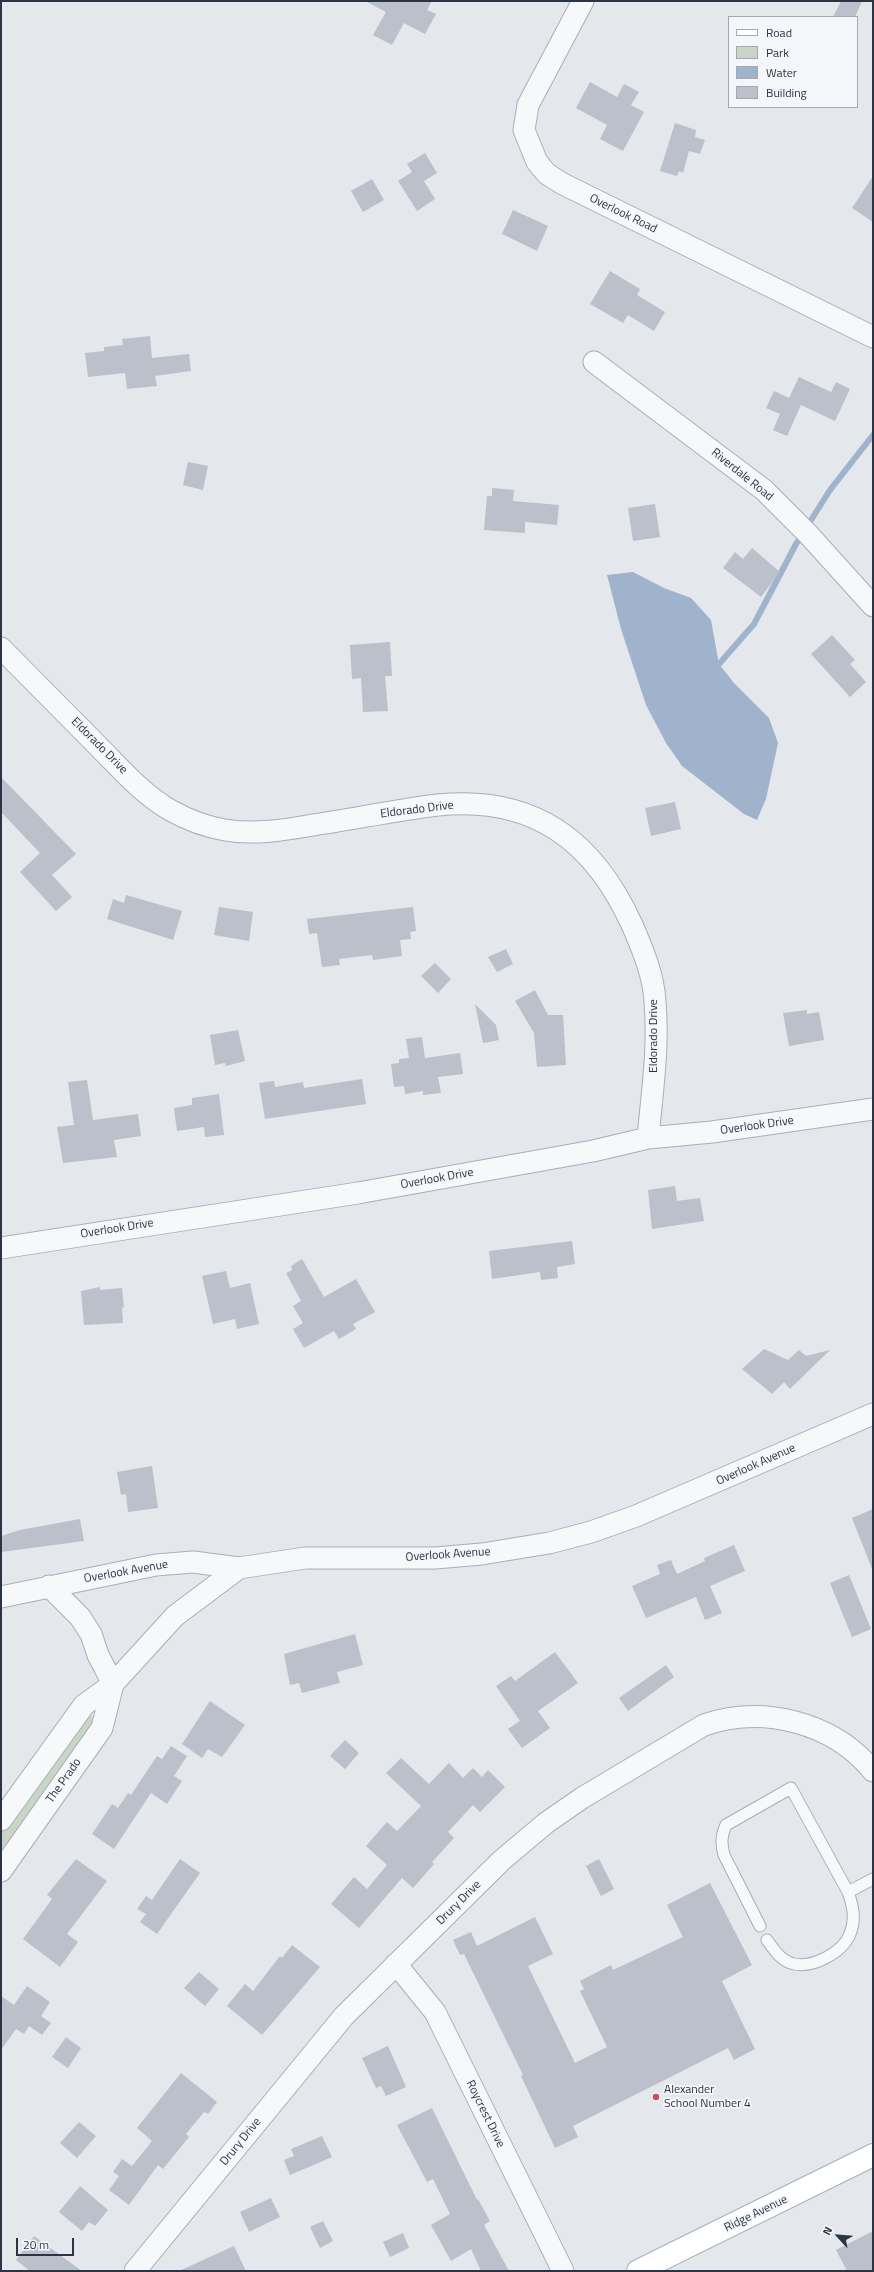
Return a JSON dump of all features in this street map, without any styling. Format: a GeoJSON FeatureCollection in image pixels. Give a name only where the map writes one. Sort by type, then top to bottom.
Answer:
{"type":"FeatureCollection","features":[{"type":"Feature","properties":{"kind":"street","name":"Overlook Road"},"geometry":{"type":"LineString","coordinates":[[583,1],[528,105],[524,130],[537,162],[547,174],[563,184],[873,337]]}},
{"type":"Feature","properties":{"kind":"street","name":"Riverdale Road"},"geometry":{"type":"LineString","coordinates":[[594,362],[764,490],[808,534],[873,606]]}},
{"type":"Feature","properties":{"kind":"street","name":"Eldorado Drive"},"geometry":{"type":"LineString","coordinates":[[1,648],[136,784],[168,809],[184,817],[224,830],[245,832],[285,830],[439,805],[484,804],[529,815],[558,830],[574,842],[595,862],[620,898],[643,949],[655,999],[654,1073],[648,1138]]}},
{"type":"Feature","properties":{"kind":"street","name":"Overlook Drive"},"geometry":{"type":"LineString","coordinates":[[1,1248],[358,1193],[593,1151],[648,1138],[712,1132],[873,1109]]}},
{"type":"Feature","properties":{"kind":"street","name":"Overlook Avenue"},"geometry":{"type":"LineString","coordinates":[[1,1597],[156,1565],[193,1562],[239,1568],[305,1558],[435,1558],[482,1554],[550,1543],[591,1532],[643,1514],[873,1414]]}},
{"type":"Feature","properties":{"kind":"street"},"geometry":{"type":"LineString","coordinates":[[1,1820],[84,1705],[112,1684],[175,1616],[239,1568]]}},
{"type":"Feature","properties":{"kind":"street"},"geometry":{"type":"LineString","coordinates":[[49,1586],[80,1617],[91,1634],[98,1655],[112,1684]]}},
{"type":"Feature","properties":{"kind":"street","name":"The Prado"},"geometry":{"type":"LineString","coordinates":[[1,1871],[102,1728],[112,1684]]}},
{"type":"Feature","properties":{"kind":"street","name":"Drury Drive"},"geometry":{"type":"LineString","coordinates":[[135,2271],[344,2016],[502,1860],[546,1823],[582,1798],[704,1725],[724,1718],[748,1715],[774,1717],[799,1722],[843,1743],[859,1755],[873,1771]]}},
{"type":"Feature","properties":{"kind":"street","name":"Roycrest Drive"},"geometry":{"type":"LineString","coordinates":[[396,1964],[435,2012],[563,2271]]}},
{"type":"Feature","properties":{"kind":"street","name":"Ridge Avenue"},"geometry":{"type":"LineString","coordinates":[[638,2271],[873,2155]]}},
{"type":"Feature","properties":{"kind":"lane"},"geometry":{"type":"LineString","coordinates":[[760,1926],[724,1855],[721,1844],[726,1825],[791,1788],[848,1892],[854,1908],[850,1934],[839,1948],[823,1959],[804,1964],[793,1964],[775,1952],[767,1940]]}},
{"type":"Feature","properties":{"kind":"lane"},"geometry":{"type":"LineString","coordinates":[[848,1892],[873,1879]]}},
{"type":"Feature","properties":{"kind":"green space"},"geometry":{"type":"Polygon","coordinates":[[[84,1710],[97,1721],[1,1854],[1,1828],[84,1710]]]}},
{"type":"Feature","properties":{"kind":"water"},"geometry":{"type":"Polygon","coordinates":[[[633,572],[664,588],[691,598],[711,620],[719,664],[734,683],[769,718],[778,743],[766,799],[757,820],[744,814],[682,766],[666,743],[646,705],[621,629],[607,575],[633,572]]]}},
{"type":"Feature","properties":{"kind":"building"},"geometry":{"type":"Polygon","coordinates":[[[365,1],[432,1],[427,10],[436,14],[425,34],[404,23],[392,45],[373,35],[386,12],[365,1]]]}},
{"type":"Feature","properties":{"kind":"building"},"geometry":{"type":"Polygon","coordinates":[[[841,1],[862,1],[855,16],[834,16],[841,1]]]}},
{"type":"Feature","properties":{"kind":"building"},"geometry":{"type":"Polygon","coordinates":[[[590,82],[617,97],[624,84],[639,92],[631,105],[644,112],[623,151],[600,139],[607,125],[576,108],[590,82]]]}},
{"type":"Feature","properties":{"kind":"building"},"geometry":{"type":"Polygon","coordinates":[[[675,123],[696,130],[695,137],[705,140],[700,154],[689,151],[683,173],[679,171],[677,176],[660,171],[675,123]]]}},
{"type":"Feature","properties":{"kind":"building"},"geometry":{"type":"Polygon","coordinates":[[[425,153],[437,173],[424,181],[435,199],[417,211],[398,181],[412,172],[407,164],[425,153]]]}},
{"type":"Feature","properties":{"kind":"building"},"geometry":{"type":"Polygon","coordinates":[[[873,176],[873,222],[852,208],[873,176]]]}},
{"type":"Feature","properties":{"kind":"building"},"geometry":{"type":"Polygon","coordinates":[[[372,179],[384,200],[363,212],[351,191],[372,179]]]}},
{"type":"Feature","properties":{"kind":"building"},"geometry":{"type":"Polygon","coordinates":[[[513,210],[548,226],[537,251],[502,234],[513,210]]]}},
{"type":"Feature","properties":{"kind":"building"},"geometry":{"type":"Polygon","coordinates":[[[610,271],[640,289],[637,295],[665,312],[654,331],[628,315],[623,323],[590,304],[610,271]]]}},
{"type":"Feature","properties":{"kind":"building"},"geometry":{"type":"Polygon","coordinates":[[[150,336],[152,358],[189,354],[191,371],[155,376],[157,386],[127,389],[125,373],[88,377],[85,353],[104,351],[104,347],[123,345],[122,339],[150,336]]]}},
{"type":"Feature","properties":{"kind":"building"},"geometry":{"type":"Polygon","coordinates":[[[799,377],[831,392],[836,382],[850,389],[835,421],[801,405],[787,436],[773,430],[780,414],[766,408],[774,391],[789,398],[799,377]]]}},
{"type":"Feature","properties":{"kind":"building"},"geometry":{"type":"Polygon","coordinates":[[[188,462],[208,466],[203,490],[183,485],[188,462]]]}},
{"type":"Feature","properties":{"kind":"building"},"geometry":{"type":"Polygon","coordinates":[[[492,488],[514,490],[513,501],[559,505],[557,525],[525,522],[525,533],[484,530],[487,496],[492,496],[492,488]]]}},
{"type":"Feature","properties":{"kind":"building"},"geometry":{"type":"Polygon","coordinates":[[[655,504],[660,537],[633,541],[628,508],[655,504]]]}},
{"type":"Feature","properties":{"kind":"building"},"geometry":{"type":"Polygon","coordinates":[[[752,548],[780,572],[761,597],[723,568],[735,552],[743,559],[752,548]]]}},
{"type":"Feature","properties":{"kind":"building"},"geometry":{"type":"Polygon","coordinates":[[[832,635],[855,660],[850,664],[866,682],[850,697],[811,654],[832,635]]]}},
{"type":"Feature","properties":{"kind":"building"},"geometry":{"type":"Polygon","coordinates":[[[390,642],[392,676],[385,676],[388,711],[363,712],[361,678],[352,679],[350,645],[390,642]]]}},
{"type":"Feature","properties":{"kind":"building"},"geometry":{"type":"Polygon","coordinates":[[[1,777],[76,854],[52,875],[72,897],[56,911],[20,872],[40,853],[1,812],[1,777]]]}},
{"type":"Feature","properties":{"kind":"building"},"geometry":{"type":"Polygon","coordinates":[[[675,802],[681,829],[651,836],[645,808],[675,802]]]}},
{"type":"Feature","properties":{"kind":"building"},"geometry":{"type":"Polygon","coordinates":[[[126,895],[182,911],[173,940],[107,919],[113,899],[124,903],[126,895]]]}},
{"type":"Feature","properties":{"kind":"building"},"geometry":{"type":"Polygon","coordinates":[[[219,907],[253,912],[249,941],[214,935],[219,907]]]}},
{"type":"Feature","properties":{"kind":"building"},"geometry":{"type":"Polygon","coordinates":[[[413,907],[416,931],[410,932],[411,939],[400,940],[402,956],[373,960],[372,955],[339,959],[340,965],[322,967],[317,933],[309,934],[307,919],[413,907]]]}},
{"type":"Feature","properties":{"kind":"building"},"geometry":{"type":"Polygon","coordinates":[[[506,949],[513,964],[497,972],[488,957],[506,949]]]}},
{"type":"Feature","properties":{"kind":"building"},"geometry":{"type":"Polygon","coordinates":[[[435,963],[451,979],[438,993],[421,976],[435,963]]]}},
{"type":"Feature","properties":{"kind":"building"},"geometry":{"type":"Polygon","coordinates":[[[535,990],[548,1015],[563,1015],[566,1065],[537,1067],[534,1033],[515,1001],[535,990]]]}},
{"type":"Feature","properties":{"kind":"building"},"geometry":{"type":"Polygon","coordinates":[[[475,1004],[496,1025],[499,1040],[483,1043],[475,1004]]]}},
{"type":"Feature","properties":{"kind":"building"},"geometry":{"type":"Polygon","coordinates":[[[807,1010],[807,1014],[819,1012],[824,1040],[789,1046],[783,1013],[807,1010]]]}},
{"type":"Feature","properties":{"kind":"building"},"geometry":{"type":"Polygon","coordinates":[[[238,1030],[245,1061],[226,1066],[225,1063],[215,1065],[210,1035],[238,1030]]]}},
{"type":"Feature","properties":{"kind":"building"},"geometry":{"type":"Polygon","coordinates":[[[422,1037],[425,1058],[460,1053],[463,1074],[438,1077],[441,1093],[423,1095],[423,1091],[405,1094],[404,1086],[394,1087],[391,1064],[399,1063],[399,1059],[409,1058],[406,1039],[422,1037]]]}},
{"type":"Feature","properties":{"kind":"building"},"geometry":{"type":"Polygon","coordinates":[[[362,1079],[366,1104],[265,1119],[259,1083],[274,1081],[275,1087],[303,1082],[304,1088],[362,1079]]]}},
{"type":"Feature","properties":{"kind":"building"},"geometry":{"type":"Polygon","coordinates":[[[87,1080],[93,1120],[138,1114],[141,1136],[114,1140],[117,1157],[63,1163],[57,1127],[74,1125],[68,1082],[87,1080]]]}},
{"type":"Feature","properties":{"kind":"building"},"geometry":{"type":"Polygon","coordinates":[[[219,1094],[224,1135],[205,1137],[204,1127],[177,1131],[174,1108],[192,1105],[192,1098],[219,1094]]]}},
{"type":"Feature","properties":{"kind":"building"},"geometry":{"type":"Polygon","coordinates":[[[675,1186],[677,1201],[700,1198],[704,1221],[652,1229],[648,1190],[675,1186]]]}},
{"type":"Feature","properties":{"kind":"building"},"geometry":{"type":"Polygon","coordinates":[[[572,1241],[575,1264],[557,1267],[558,1278],[541,1280],[540,1272],[492,1279],[489,1251],[572,1241]]]}},
{"type":"Feature","properties":{"kind":"building"},"geometry":{"type":"Polygon","coordinates":[[[302,1259],[324,1297],[356,1279],[375,1312],[353,1324],[356,1329],[339,1339],[334,1331],[304,1348],[293,1329],[303,1323],[293,1306],[301,1301],[286,1273],[292,1270],[291,1266],[302,1259]]]}},
{"type":"Feature","properties":{"kind":"building"},"geometry":{"type":"Polygon","coordinates":[[[226,1271],[230,1288],[250,1283],[259,1324],[237,1329],[235,1319],[213,1324],[202,1276],[226,1271]]]}},
{"type":"Feature","properties":{"kind":"building"},"geometry":{"type":"Polygon","coordinates":[[[100,1287],[100,1290],[122,1288],[124,1307],[122,1308],[123,1323],[84,1325],[81,1291],[100,1287]]]}},
{"type":"Feature","properties":{"kind":"building"},"geometry":{"type":"Polygon","coordinates":[[[764,1349],[788,1360],[799,1350],[806,1356],[830,1350],[790,1389],[784,1382],[772,1394],[742,1369],[764,1349]]]}},
{"type":"Feature","properties":{"kind":"building"},"geometry":{"type":"Polygon","coordinates":[[[152,1466],[158,1508],[128,1512],[126,1494],[121,1495],[117,1472],[152,1466]]]}},
{"type":"Feature","properties":{"kind":"building"},"geometry":{"type":"Polygon","coordinates":[[[873,1509],[873,1569],[872,1569],[852,1518],[873,1509]]]}},
{"type":"Feature","properties":{"kind":"building"},"geometry":{"type":"Polygon","coordinates":[[[80,1519],[84,1541],[1,1552],[1,1536],[20,1530],[80,1519]]]}},
{"type":"Feature","properties":{"kind":"building"},"geometry":{"type":"Polygon","coordinates":[[[734,1545],[745,1571],[710,1586],[722,1613],[705,1620],[696,1597],[646,1618],[632,1586],[660,1574],[657,1565],[671,1560],[677,1574],[705,1561],[704,1558],[734,1545]]]}},
{"type":"Feature","properties":{"kind":"building"},"geometry":{"type":"Polygon","coordinates":[[[849,1575],[871,1629],[852,1637],[830,1583],[849,1575]]]}},
{"type":"Feature","properties":{"kind":"building"},"geometry":{"type":"Polygon","coordinates":[[[355,1634],[363,1665],[337,1672],[340,1683],[302,1693],[299,1683],[290,1685],[284,1654],[355,1634]]]}},
{"type":"Feature","properties":{"kind":"building"},"geometry":{"type":"Polygon","coordinates":[[[555,1652],[578,1683],[538,1711],[550,1728],[522,1748],[508,1729],[520,1721],[496,1686],[511,1676],[515,1681],[555,1652]]]}},
{"type":"Feature","properties":{"kind":"building"},"geometry":{"type":"Polygon","coordinates":[[[666,1665],[674,1677],[628,1711],[619,1698],[666,1665]]]}},
{"type":"Feature","properties":{"kind":"building"},"geometry":{"type":"Polygon","coordinates":[[[210,1701],[245,1725],[222,1757],[208,1749],[202,1758],[182,1744],[210,1701]]]}},
{"type":"Feature","properties":{"kind":"building"},"geometry":{"type":"Polygon","coordinates":[[[345,1740],[359,1753],[345,1769],[330,1756],[345,1740]]]}},
{"type":"Feature","properties":{"kind":"building"},"geometry":{"type":"Polygon","coordinates":[[[171,1746],[187,1756],[174,1776],[182,1781],[167,1804],[151,1793],[114,1849],[92,1834],[112,1804],[118,1808],[128,1793],[131,1795],[157,1756],[162,1759],[171,1746]]]}},
{"type":"Feature","properties":{"kind":"building"},"geometry":{"type":"Polygon","coordinates":[[[401,1758],[429,1784],[449,1763],[463,1778],[473,1768],[482,1777],[488,1770],[505,1787],[480,1812],[473,1805],[448,1832],[454,1838],[432,1862],[434,1864],[413,1888],[402,1878],[359,1928],[331,1904],[354,1877],[367,1889],[387,1865],[366,1846],[387,1822],[397,1831],[421,1806],[386,1773],[401,1758]]]}},
{"type":"Feature","properties":{"kind":"building"},"geometry":{"type":"Polygon","coordinates":[[[76,1859],[107,1881],[67,1934],[78,1942],[60,1967],[23,1939],[52,1899],[47,1895],[76,1859]]]}},
{"type":"Feature","properties":{"kind":"building"},"geometry":{"type":"Polygon","coordinates":[[[180,1859],[200,1873],[157,1934],[140,1922],[146,1914],[137,1909],[146,1896],[152,1900],[180,1859]]]}},
{"type":"Feature","properties":{"kind":"building"},"geometry":{"type":"Polygon","coordinates":[[[599,1859],[614,1889],[601,1896],[586,1866],[599,1859]]]}},
{"type":"Feature","properties":{"kind":"building"},"geometry":{"type":"Polygon","coordinates":[[[710,1883],[752,1965],[722,1981],[755,2049],[734,2060],[728,2048],[573,2126],[578,2137],[555,2148],[521,2076],[523,2075],[464,1954],[460,1955],[453,1940],[471,1932],[477,1946],[535,1917],[553,1954],[528,1966],[575,2063],[607,2047],[580,1991],[584,1989],[580,1981],[611,1965],[613,1970],[683,1937],[667,1905],[710,1883]]]}},
{"type":"Feature","properties":{"kind":"building"},"geometry":{"type":"Polygon","coordinates":[[[292,1945],[320,1967],[262,2035],[227,2006],[245,1984],[253,1991],[280,1956],[282,1958],[292,1945]]]}},
{"type":"Feature","properties":{"kind":"building"},"geometry":{"type":"Polygon","coordinates":[[[199,1972],[219,1989],[205,2006],[184,1988],[199,1972]]]}},
{"type":"Feature","properties":{"kind":"building"},"geometry":{"type":"Polygon","coordinates":[[[27,1986],[50,2002],[41,2016],[51,2023],[42,2035],[29,2026],[24,2034],[16,2029],[1,2050],[1,1996],[14,2005],[27,1986]]]}},
{"type":"Feature","properties":{"kind":"building"},"geometry":{"type":"Polygon","coordinates":[[[66,2037],[81,2048],[68,2068],[52,2057],[66,2037]]]}},
{"type":"Feature","properties":{"kind":"building"},"geometry":{"type":"Polygon","coordinates":[[[388,2046],[406,2087],[386,2096],[381,2086],[376,2088],[362,2058],[388,2046]]]}},
{"type":"Feature","properties":{"kind":"building"},"geometry":{"type":"Polygon","coordinates":[[[181,2073],[217,2102],[208,2114],[204,2112],[186,2134],[189,2137],[163,2169],[158,2165],[129,2205],[109,2190],[119,2176],[113,2172],[122,2159],[132,2166],[152,2141],[137,2128],[181,2073]]]}},
{"type":"Feature","properties":{"kind":"building"},"geometry":{"type":"Polygon","coordinates":[[[432,2108],[477,2200],[478,2199],[490,2221],[484,2225],[509,2271],[481,2271],[471,2249],[451,2261],[431,2225],[450,2214],[433,2179],[427,2182],[397,2125],[432,2108]]]}},
{"type":"Feature","properties":{"kind":"building"},"geometry":{"type":"Polygon","coordinates":[[[79,2122],[96,2136],[77,2158],[60,2143],[79,2122]]]}},
{"type":"Feature","properties":{"kind":"building"},"geometry":{"type":"Polygon","coordinates":[[[322,2136],[332,2157],[290,2175],[284,2160],[294,2156],[291,2149],[322,2136]]]}},
{"type":"Feature","properties":{"kind":"building"},"geometry":{"type":"Polygon","coordinates":[[[80,2186],[108,2210],[95,2226],[89,2222],[82,2231],[59,2212],[80,2186]]]}},
{"type":"Feature","properties":{"kind":"building"},"geometry":{"type":"Polygon","coordinates":[[[271,2198],[280,2217],[249,2232],[240,2212],[271,2198]]]}},
{"type":"Feature","properties":{"kind":"building"},"geometry":{"type":"Polygon","coordinates":[[[323,2221],[333,2241],[320,2248],[310,2227],[323,2221]]]}},
{"type":"Feature","properties":{"kind":"building"},"geometry":{"type":"Polygon","coordinates":[[[873,2231],[873,2271],[847,2271],[836,2250],[873,2231]]]}},
{"type":"Feature","properties":{"kind":"building"},"geometry":{"type":"Polygon","coordinates":[[[403,2233],[409,2248],[390,2257],[383,2242],[403,2233]]]}},
{"type":"Feature","properties":{"kind":"building"},"geometry":{"type":"Polygon","coordinates":[[[34,2236],[82,2271],[30,2271],[16,2260],[34,2236]]]}},
{"type":"Feature","properties":{"kind":"building"},"geometry":{"type":"Polygon","coordinates":[[[234,2246],[246,2271],[179,2271],[234,2246]]]}},
{"type":"Feature","properties":{"kind":"waterway"},"geometry":{"type":"LineString","coordinates":[[719,664],[754,624],[796,544],[830,490],[873,435]]}},
{"type":"Feature","properties":{"kind":"place","name":"Alexander School Number 4"},"geometry":{"type":"Point","coordinates":[656,2097]}}]}
